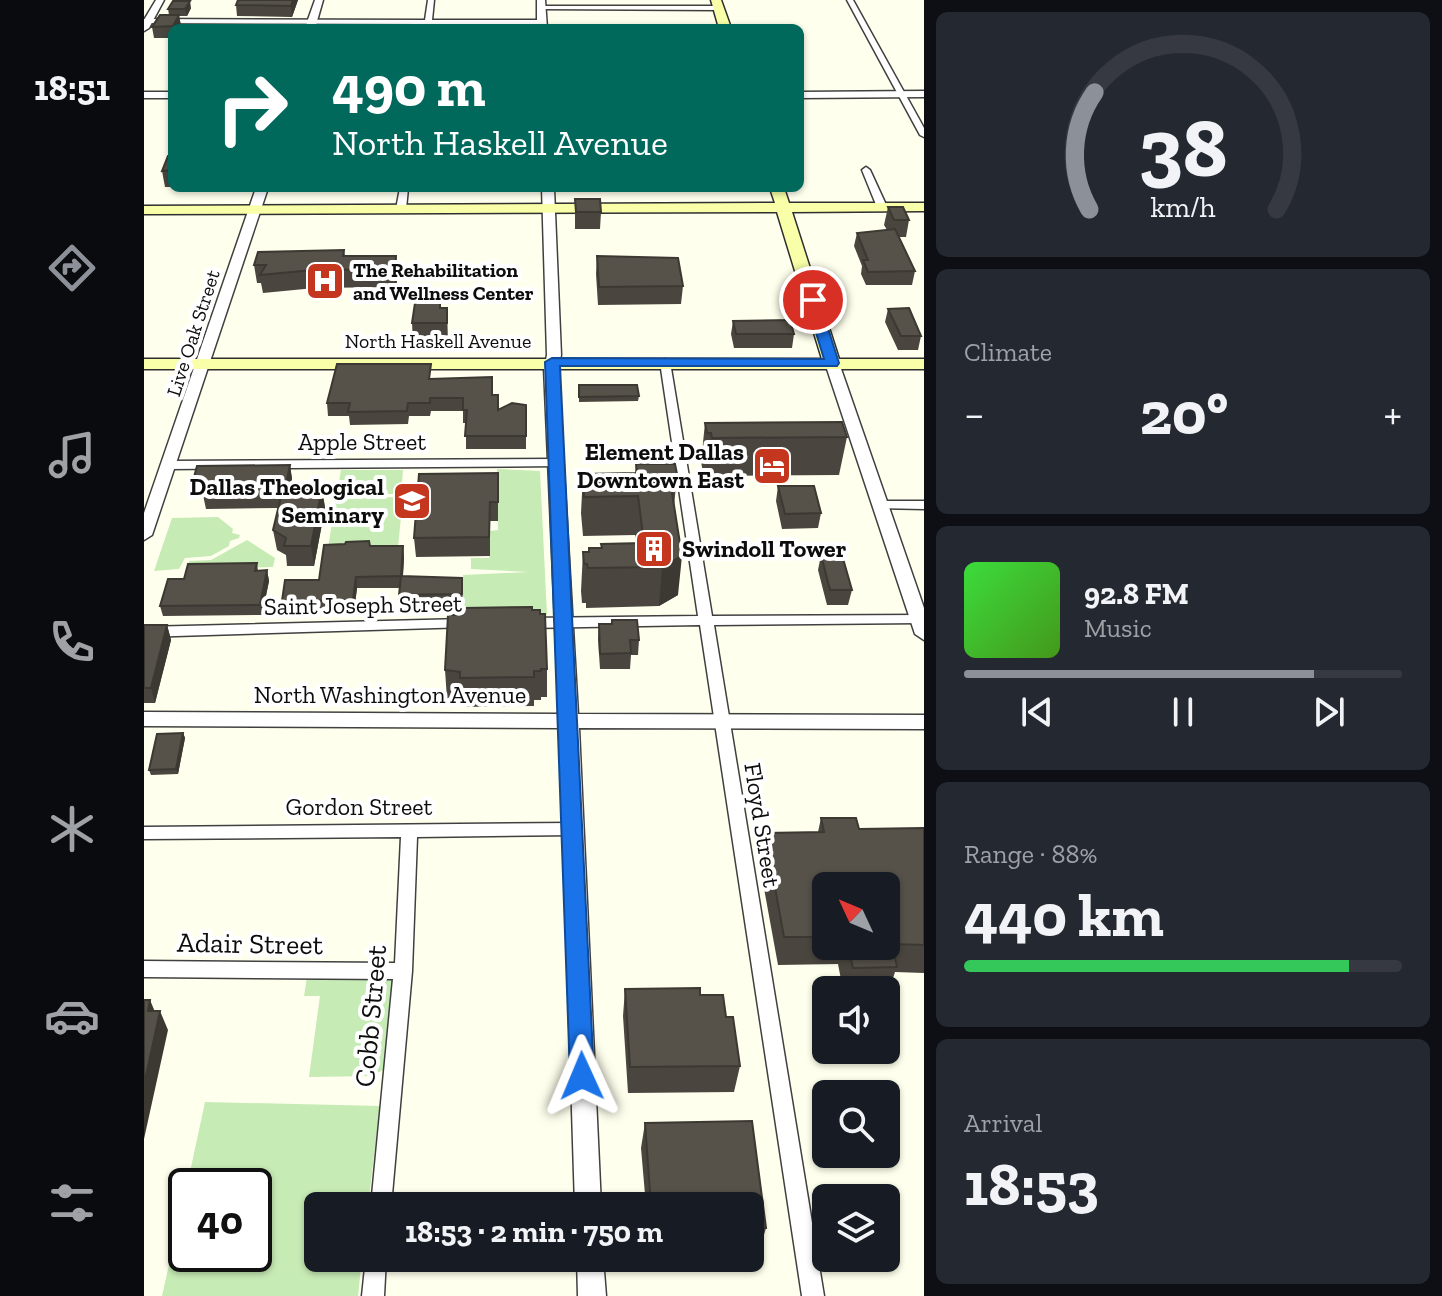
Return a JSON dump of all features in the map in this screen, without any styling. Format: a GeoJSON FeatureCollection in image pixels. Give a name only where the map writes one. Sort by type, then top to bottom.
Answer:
{"type":"FeatureCollection","features":[{"type":"Feature","properties":{"kind":"main road"},"geometry":{"type":"LineString","coordinates":[[718,4],[724,24]]}},
{"type":"Feature","properties":{"kind":"main road"},"geometry":{"type":"LineString","coordinates":[[778,192],[832,363]]}},
{"type":"Feature","properties":{"kind":"main road"},"geometry":{"type":"LineString","coordinates":[[144,210],[924,207]]}},
{"type":"Feature","properties":{"kind":"main road","name":"North Haskell Avenue"},"geometry":{"type":"LineString","coordinates":[[144,364],[924,364]]}},
{"type":"Feature","properties":{"kind":"street"},"geometry":{"type":"LineString","coordinates":[[145,24],[160,0]]}},
{"type":"Feature","properties":{"kind":"street"},"geometry":{"type":"LineString","coordinates":[[311,24],[319,0]]}},
{"type":"Feature","properties":{"kind":"street"},"geometry":{"type":"LineString","coordinates":[[428,24],[431,0]]}},
{"type":"Feature","properties":{"kind":"street"},"geometry":{"type":"LineString","coordinates":[[850,0],[924,135]]}},
{"type":"Feature","properties":{"kind":"street"},"geometry":{"type":"LineString","coordinates":[[542,24],[541,4],[718,4]]}},
{"type":"Feature","properties":{"kind":"street"},"geometry":{"type":"LineString","coordinates":[[145,24],[168,24]]}},
{"type":"Feature","properties":{"kind":"street"},"geometry":{"type":"LineString","coordinates":[[804,95],[924,94]]}},
{"type":"Feature","properties":{"kind":"street"},"geometry":{"type":"LineString","coordinates":[[144,95],[168,95]]}},
{"type":"Feature","properties":{"kind":"street"},"geometry":{"type":"LineString","coordinates":[[866,170],[882,207]]}},
{"type":"Feature","properties":{"kind":"street","name":"Live Oak Street"},"geometry":{"type":"LineString","coordinates":[[144,535],[261,192]]}},
{"type":"Feature","properties":{"kind":"street"},"geometry":{"type":"LineString","coordinates":[[401,209],[403,192]]}},
{"type":"Feature","properties":{"kind":"street"},"geometry":{"type":"LineString","coordinates":[[548,192],[552,362],[587,1192]]}},
{"type":"Feature","properties":{"kind":"street","name":"Floyd Street"},"geometry":{"type":"LineString","coordinates":[[665,362],[813,1296]]}},
{"type":"Feature","properties":{"kind":"street"},"geometry":{"type":"LineString","coordinates":[[512,623],[706,620],[921,626],[832,363]]}},
{"type":"Feature","properties":{"kind":"street","name":"Apple Street"},"geometry":{"type":"LineString","coordinates":[[169,465],[556,463]]}},
{"type":"Feature","properties":{"kind":"street"},"geometry":{"type":"LineString","coordinates":[[879,505],[924,505]]}},
{"type":"Feature","properties":{"kind":"street","name":"Saint Joseph Street"},"geometry":{"type":"LineString","coordinates":[[144,632],[481,624]]}},
{"type":"Feature","properties":{"kind":"street","name":"North Washington Avenue"},"geometry":{"type":"LineString","coordinates":[[144,719],[924,722]]}},
{"type":"Feature","properties":{"kind":"street","name":"Gordon Street"},"geometry":{"type":"LineString","coordinates":[[144,833],[574,829]]}},
{"type":"Feature","properties":{"kind":"street","name":"Cobb Street"},"geometry":{"type":"LineString","coordinates":[[382,1192],[403,971],[409,831]]}},
{"type":"Feature","properties":{"kind":"street","name":"Adair Street"},"geometry":{"type":"LineString","coordinates":[[144,969],[403,971]]}},
{"type":"Feature","properties":{"kind":"street"},"geometry":{"type":"LineString","coordinates":[[373,1296],[375,1272]]}},
{"type":"Feature","properties":{"kind":"street"},"geometry":{"type":"LineString","coordinates":[[591,1272],[592,1296]]}},
{"type":"Feature","properties":{"kind":"green space"},"geometry":{"type":"Polygon","coordinates":[[[497,469],[540,471],[547,615],[462,615],[463,575],[529,572],[471,569],[471,558],[489,558],[490,531],[498,530],[497,469]]]}},
{"type":"Feature","properties":{"kind":"green space"},"geometry":{"type":"Polygon","coordinates":[[[341,470],[403,470],[401,494],[337,494],[341,470]]]}},
{"type":"Feature","properties":{"kind":"green space"},"geometry":{"type":"Polygon","coordinates":[[[403,497],[398,547],[328,548],[336,498],[403,497]]]}},
{"type":"Feature","properties":{"kind":"green space"},"geometry":{"type":"Polygon","coordinates":[[[218,517],[233,529],[232,533],[240,535],[239,538],[211,556],[185,558],[179,569],[154,571],[172,518],[218,517]]]}},
{"type":"Feature","properties":{"kind":"green space"},"geometry":{"type":"Polygon","coordinates":[[[247,540],[275,558],[273,567],[187,569],[189,561],[211,560],[247,540]]]}},
{"type":"Feature","properties":{"kind":"green space"},"geometry":{"type":"Polygon","coordinates":[[[394,976],[386,1068],[373,1076],[309,1077],[320,996],[304,996],[307,977],[394,976]]]}},
{"type":"Feature","properties":{"kind":"green space"},"geometry":{"type":"Polygon","coordinates":[[[205,1102],[380,1106],[370,1192],[304,1192],[304,1272],[361,1272],[358,1296],[162,1296],[168,1269],[168,1272],[272,1272],[272,1168],[191,1168],[205,1102]]]}},
{"type":"Feature","properties":{"kind":"building"},"geometry":{"type":"Polygon","coordinates":[[[238,0],[293,0],[291,6],[236,5],[238,0]]]}},
{"type":"Feature","properties":{"kind":"building"},"geometry":{"type":"Polygon","coordinates":[[[173,1],[190,1],[185,9],[168,9],[173,1]]]}},
{"type":"Feature","properties":{"kind":"building"},"geometry":{"type":"Polygon","coordinates":[[[160,15],[179,15],[174,24],[152,27],[160,15]]]}},
{"type":"Feature","properties":{"kind":"building"},"geometry":{"type":"Polygon","coordinates":[[[168,156],[168,170],[162,171],[168,156]]]}},
{"type":"Feature","properties":{"kind":"building"},"geometry":{"type":"Polygon","coordinates":[[[575,199],[600,199],[601,212],[576,212],[575,199]]]}},
{"type":"Feature","properties":{"kind":"building"},"geometry":{"type":"Polygon","coordinates":[[[888,207],[903,207],[909,220],[894,220],[888,207]]]}},
{"type":"Feature","properties":{"kind":"building"},"geometry":{"type":"Polygon","coordinates":[[[895,229],[915,271],[868,272],[863,260],[868,260],[857,233],[895,229]]]}},
{"type":"Feature","properties":{"kind":"building"},"geometry":{"type":"Polygon","coordinates":[[[344,250],[343,256],[396,256],[395,269],[313,270],[260,275],[266,265],[254,265],[258,252],[344,250]]]}},
{"type":"Feature","properties":{"kind":"building"},"geometry":{"type":"Polygon","coordinates":[[[597,256],[678,258],[683,286],[599,287],[597,256]]]}},
{"type":"Feature","properties":{"kind":"building"},"geometry":{"type":"Polygon","coordinates":[[[415,303],[440,303],[440,308],[447,308],[447,323],[412,323],[415,303]]]}},
{"type":"Feature","properties":{"kind":"building"},"geometry":{"type":"Polygon","coordinates":[[[909,308],[921,336],[901,336],[888,309],[909,308]]]}},
{"type":"Feature","properties":{"kind":"building"},"geometry":{"type":"Polygon","coordinates":[[[790,320],[794,334],[736,334],[733,321],[790,320]]]}},
{"type":"Feature","properties":{"kind":"building"},"geometry":{"type":"Polygon","coordinates":[[[337,364],[431,364],[429,379],[492,377],[492,395],[498,395],[498,410],[512,403],[526,405],[526,436],[465,436],[467,410],[463,410],[463,398],[430,398],[430,403],[408,403],[407,411],[348,412],[350,403],[327,403],[337,364]]]}},
{"type":"Feature","properties":{"kind":"building"},"geometry":{"type":"Polygon","coordinates":[[[579,385],[637,385],[639,396],[579,397],[579,385]]]}},
{"type":"Feature","properties":{"kind":"building"},"geometry":{"type":"Polygon","coordinates":[[[842,422],[847,437],[712,438],[711,433],[707,433],[705,423],[842,422]]]}},
{"type":"Feature","properties":{"kind":"building"},"geometry":{"type":"Polygon","coordinates":[[[636,464],[675,464],[677,474],[669,474],[682,556],[662,567],[588,568],[584,564],[583,552],[589,552],[589,548],[602,548],[601,544],[644,543],[638,496],[584,497],[583,474],[637,473],[636,464]]]}},
{"type":"Feature","properties":{"kind":"building"},"geometry":{"type":"Polygon","coordinates":[[[290,465],[282,493],[203,494],[206,480],[193,481],[197,466],[290,465]]]}},
{"type":"Feature","properties":{"kind":"building"},"geometry":{"type":"Polygon","coordinates":[[[498,473],[498,502],[490,502],[489,537],[414,538],[419,474],[498,473]]]}},
{"type":"Feature","properties":{"kind":"building"},"geometry":{"type":"Polygon","coordinates":[[[778,486],[814,486],[821,513],[785,514],[778,486]]]}},
{"type":"Feature","properties":{"kind":"building"},"geometry":{"type":"Polygon","coordinates":[[[283,488],[322,488],[311,546],[284,546],[286,538],[273,530],[283,488]]]}},
{"type":"Feature","properties":{"kind":"building"},"geometry":{"type":"Polygon","coordinates":[[[369,541],[370,546],[403,546],[401,576],[356,577],[353,600],[282,601],[285,580],[319,580],[324,545],[369,541]]]}},
{"type":"Feature","properties":{"kind":"building"},"geometry":{"type":"Polygon","coordinates":[[[821,555],[842,555],[852,590],[830,590],[821,555]]]}},
{"type":"Feature","properties":{"kind":"building"},"geometry":{"type":"Polygon","coordinates":[[[257,563],[255,571],[267,570],[260,605],[160,606],[168,579],[184,579],[188,564],[257,563]]]}},
{"type":"Feature","properties":{"kind":"building"},"geometry":{"type":"Polygon","coordinates":[[[401,576],[462,578],[462,594],[399,595],[401,576]]]}},
{"type":"Feature","properties":{"kind":"building"},"geometry":{"type":"Polygon","coordinates":[[[532,607],[532,610],[545,614],[547,669],[534,671],[534,677],[460,678],[460,672],[445,670],[448,615],[462,615],[463,608],[532,607]]]}},
{"type":"Feature","properties":{"kind":"building"},"geometry":{"type":"Polygon","coordinates":[[[612,620],[637,620],[639,640],[630,640],[631,653],[600,654],[599,624],[612,624],[612,620]]]}},
{"type":"Feature","properties":{"kind":"building"},"geometry":{"type":"Polygon","coordinates":[[[144,625],[167,625],[151,688],[144,688],[144,625]]]}},
{"type":"Feature","properties":{"kind":"building"},"geometry":{"type":"Polygon","coordinates":[[[183,733],[176,769],[149,770],[157,734],[183,733]]]}},
{"type":"Feature","properties":{"kind":"building"},"geometry":{"type":"Polygon","coordinates":[[[821,818],[856,818],[859,829],[924,828],[924,945],[900,944],[900,872],[812,872],[812,937],[784,937],[765,833],[824,832],[821,818]]]}},
{"type":"Feature","properties":{"kind":"building"},"geometry":{"type":"Polygon","coordinates":[[[851,960],[895,960],[897,967],[853,968],[851,960]]]}},
{"type":"Feature","properties":{"kind":"building"},"geometry":{"type":"Polygon","coordinates":[[[700,988],[700,995],[723,995],[726,1017],[733,1017],[740,1066],[630,1067],[625,989],[700,988]]]}},
{"type":"Feature","properties":{"kind":"building"},"geometry":{"type":"Polygon","coordinates":[[[144,1000],[150,1000],[148,1011],[160,1011],[144,1085],[144,1000]]]}},
{"type":"Feature","properties":{"kind":"building"},"geometry":{"type":"Polygon","coordinates":[[[752,1121],[761,1192],[650,1192],[645,1123],[752,1121]]]}},
{"type":"Feature","properties":{"kind":"place","name":"The Rehabilitation and Wellness Center"},"geometry":{"type":"Point","coordinates":[325,281]}},
{"type":"Feature","properties":{"kind":"place","name":"Element Dallas Downtown East"},"geometry":{"type":"Point","coordinates":[772,466]}},
{"type":"Feature","properties":{"kind":"place","name":"Dallas Theological Seminary"},"geometry":{"type":"Point","coordinates":[412,501]}},
{"type":"Feature","properties":{"kind":"place","name":"Swindoll Tower"},"geometry":{"type":"Point","coordinates":[654,549]}},
{"type":"Feature","properties":{"kind":"route"},"geometry":{"type":"LineString","coordinates":[[582,1076],[552,362],[832,363],[813,300]]}}]}
